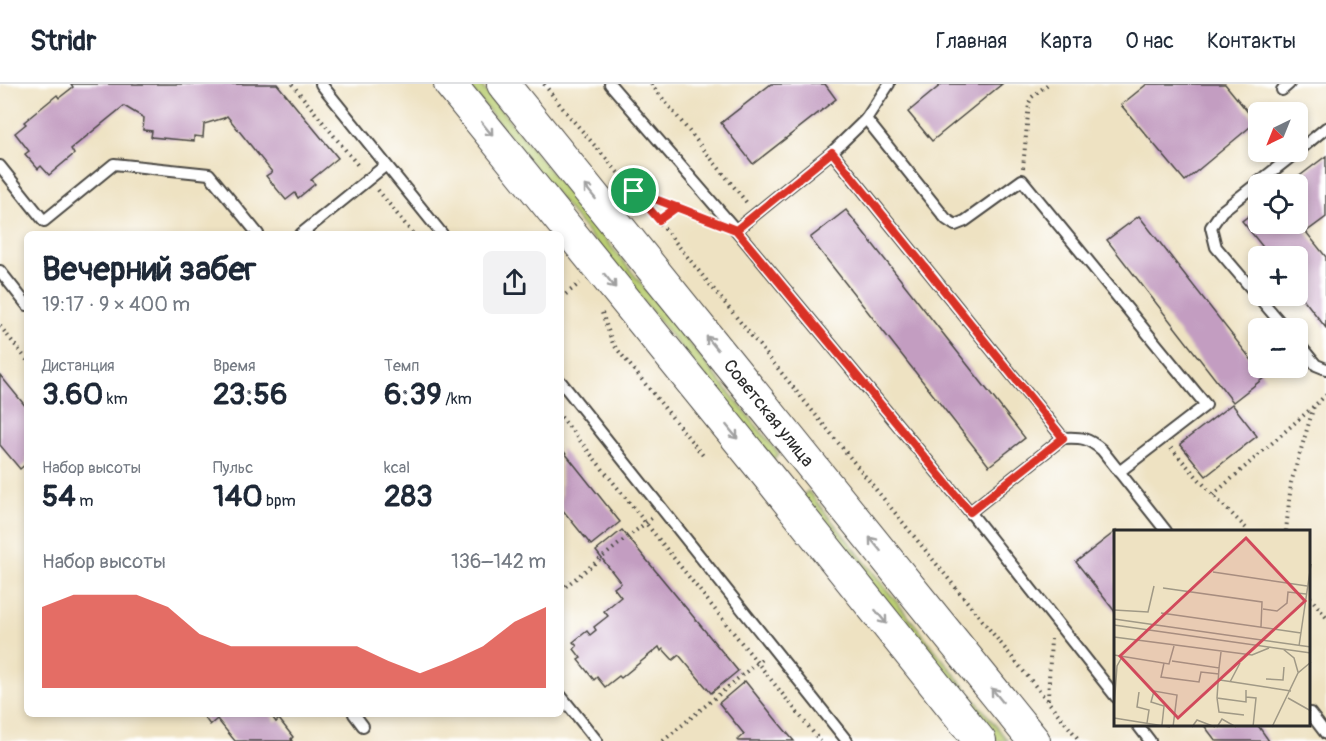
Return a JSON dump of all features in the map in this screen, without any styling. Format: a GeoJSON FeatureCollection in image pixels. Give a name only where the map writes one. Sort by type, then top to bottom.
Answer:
{"type":"FeatureCollection","features":[{"type":"Feature","properties":{"kind":"main road"},"geometry":{"type":"LineString","coordinates":[[450,84],[980,741]]}},
{"type":"Feature","properties":{"kind":"main road","name":"Советская улица"},"geometry":{"type":"LineString","coordinates":[[503,84],[1034,741]]}},
{"type":"Feature","properties":{"kind":"main road"},"geometry":{"type":"LineString","coordinates":[[772,481],[804,456]]}},
{"type":"Feature","properties":{"kind":"lane"},"geometry":{"type":"LineString","coordinates":[[321,84],[440,231]]}},
{"type":"Feature","properties":{"kind":"lane"},"geometry":{"type":"LineString","coordinates":[[610,84],[736,230],[970,512],[1114,694]]}},
{"type":"Feature","properties":{"kind":"lane"},"geometry":{"type":"LineString","coordinates":[[736,230],[832,152],[866,119],[889,84]]}},
{"type":"Feature","properties":{"kind":"lane"},"geometry":{"type":"LineString","coordinates":[[866,119],[946,219],[955,225],[965,221],[1022,180],[1206,405],[1119,472]]}},
{"type":"Feature","properties":{"kind":"lane"},"geometry":{"type":"LineString","coordinates":[[1308,142],[1326,128]]}},
{"type":"Feature","properties":{"kind":"lane"},"geometry":{"type":"LineString","coordinates":[[832,152],[1063,438]]}},
{"type":"Feature","properties":{"kind":"lane"},"geometry":{"type":"LineString","coordinates":[[1276,318],[1216,247],[1211,227],[1222,211],[1283,162]]}},
{"type":"Feature","properties":{"kind":"lane"},"geometry":{"type":"LineString","coordinates":[[0,166],[44,220],[114,164],[209,174],[256,231]]}},
{"type":"Feature","properties":{"kind":"lane"},"geometry":{"type":"LineString","coordinates":[[305,231],[386,165]]}},
{"type":"Feature","properties":{"kind":"lane"},"geometry":{"type":"LineString","coordinates":[[0,271],[24,301]]}},
{"type":"Feature","properties":{"kind":"lane"},"geometry":{"type":"LineString","coordinates":[[1308,355],[1316,365],[1326,369]]}},
{"type":"Feature","properties":{"kind":"lane"},"geometry":{"type":"LineString","coordinates":[[564,386],[847,741]]}},
{"type":"Feature","properties":{"kind":"lane"},"geometry":{"type":"LineString","coordinates":[[970,512],[1063,438],[1079,437],[1091,441],[1102,450],[1165,530]]}},
{"type":"Feature","properties":{"kind":"lane"},"geometry":{"type":"LineString","coordinates":[[564,700],[597,741]]}},
{"type":"Feature","properties":{"kind":"lane"},"geometry":{"type":"LineString","coordinates":[[1311,714],[1324,728]]}},
{"type":"Feature","properties":{"kind":"lane"},"geometry":{"type":"LineString","coordinates":[[356,717],[363,726]]}},
{"type":"Feature","properties":{"kind":"lane"},"geometry":{"type":"LineString","coordinates":[[1139,726],[1150,741]]}},
{"type":"Feature","properties":{"kind":"path"},"geometry":{"type":"LineString","coordinates":[[292,84],[411,231]]}},
{"type":"Feature","properties":{"kind":"path"},"geometry":{"type":"LineString","coordinates":[[544,84],[659,220],[1080,741]]}},
{"type":"Feature","properties":{"kind":"path"},"geometry":{"type":"LineString","coordinates":[[651,84],[756,214]]}},
{"type":"Feature","properties":{"kind":"path"},"geometry":{"type":"LineString","coordinates":[[1022,180],[1029,103],[1032,97],[1048,84]]}},
{"type":"Feature","properties":{"kind":"path"},"geometry":{"type":"LineString","coordinates":[[634,191],[736,230]]}},
{"type":"Feature","properties":{"kind":"path"},"geometry":{"type":"LineString","coordinates":[[659,220],[677,207]]}},
{"type":"Feature","properties":{"kind":"path"},"geometry":{"type":"LineString","coordinates":[[564,296],[585,280]]}},
{"type":"Feature","properties":{"kind":"path"},"geometry":{"type":"LineString","coordinates":[[601,312],[613,344],[705,458]]}},
{"type":"Feature","properties":{"kind":"path"},"geometry":{"type":"LineString","coordinates":[[0,326],[24,356]]}},
{"type":"Feature","properties":{"kind":"path"},"geometry":{"type":"LineString","coordinates":[[1213,495],[1326,394]]}},
{"type":"Feature","properties":{"kind":"path"},"geometry":{"type":"LineString","coordinates":[[1286,530],[1291,483],[1314,406]]}},
{"type":"Feature","properties":{"kind":"path"},"geometry":{"type":"LineString","coordinates":[[564,421],[820,741]]}},
{"type":"Feature","properties":{"kind":"path"},"geometry":{"type":"LineString","coordinates":[[1163,438],[1213,495],[1248,530]]}},
{"type":"Feature","properties":{"kind":"path"},"geometry":{"type":"LineString","coordinates":[[564,588],[663,509]]}},
{"type":"Feature","properties":{"kind":"path"},"geometry":{"type":"LineString","coordinates":[[1311,598],[1326,617]]}},
{"type":"Feature","properties":{"kind":"path"},"geometry":{"type":"LineString","coordinates":[[1048,701],[1052,616]]}},
{"type":"Feature","properties":{"kind":"path"},"geometry":{"type":"LineString","coordinates":[[663,741],[773,649]]}},
{"type":"Feature","properties":{"kind":"green space"},"geometry":{"type":"Polygon","coordinates":[[[467,84],[480,84],[779,454],[772,460],[467,84]]]}},
{"type":"Feature","properties":{"kind":"green space"},"geometry":{"type":"Polygon","coordinates":[[[808,491],[1008,741],[997,741],[801,497],[808,491]]]}},
{"type":"Feature","properties":{"kind":"building"},"geometry":{"type":"Polygon","coordinates":[[[71,84],[277,84],[338,158],[311,180],[315,184],[298,198],[295,193],[286,200],[266,176],[272,172],[227,116],[204,124],[203,137],[194,136],[194,141],[151,137],[152,131],[143,130],[144,118],[124,106],[71,149],[74,154],[49,175],[41,166],[38,169],[25,154],[29,151],[15,133],[26,124],[24,122],[57,95],[59,98],[73,87],[71,84]]]}},
{"type":"Feature","properties":{"kind":"building"},"geometry":{"type":"Polygon","coordinates":[[[771,84],[825,84],[836,99],[753,164],[721,123],[771,84]]]}},
{"type":"Feature","properties":{"kind":"building"},"geometry":{"type":"Polygon","coordinates":[[[942,84],[1002,84],[932,141],[908,112],[942,84]]]}},
{"type":"Feature","properties":{"kind":"building"},"geometry":{"type":"Polygon","coordinates":[[[1147,84],[1225,84],[1248,112],[1248,129],[1185,181],[1121,105],[1147,84]]]}},
{"type":"Feature","properties":{"kind":"building"},"geometry":{"type":"Polygon","coordinates":[[[1326,156],[1326,217],[1308,230],[1308,174],[1302,174],[1326,156]]]}},
{"type":"Feature","properties":{"kind":"building"},"geometry":{"type":"Polygon","coordinates":[[[846,210],[1025,438],[989,466],[810,238],[846,210]]]}},
{"type":"Feature","properties":{"kind":"building"},"geometry":{"type":"Polygon","coordinates":[[[1139,216],[1248,355],[1248,378],[1264,378],[1233,402],[1107,240],[1139,216]]]}},
{"type":"Feature","properties":{"kind":"building"},"geometry":{"type":"Polygon","coordinates":[[[1248,216],[1248,228],[1242,221],[1248,216]]]}},
{"type":"Feature","properties":{"kind":"building"},"geometry":{"type":"Polygon","coordinates":[[[1252,234],[1308,234],[1326,257],[1326,328],[1308,305],[1308,246],[1262,246],[1252,234]]]}},
{"type":"Feature","properties":{"kind":"building"},"geometry":{"type":"Polygon","coordinates":[[[0,375],[24,404],[24,466],[20,469],[0,445],[0,375]]]}},
{"type":"Feature","properties":{"kind":"building"},"geometry":{"type":"Polygon","coordinates":[[[1232,404],[1257,436],[1206,476],[1180,444],[1232,404]]]}},
{"type":"Feature","properties":{"kind":"building"},"geometry":{"type":"Polygon","coordinates":[[[564,452],[620,522],[591,545],[564,512],[564,452]]]}},
{"type":"Feature","properties":{"kind":"building"},"geometry":{"type":"Polygon","coordinates":[[[622,530],[738,671],[711,693],[679,655],[673,660],[659,647],[621,678],[619,676],[605,687],[597,677],[594,680],[578,660],[581,658],[574,649],[577,646],[573,642],[587,631],[590,635],[596,630],[594,627],[608,616],[604,611],[621,597],[614,588],[621,583],[596,551],[622,530]]]}},
{"type":"Feature","properties":{"kind":"building"},"geometry":{"type":"Polygon","coordinates":[[[1114,533],[1114,610],[1076,562],[1114,533]]]}},
{"type":"Feature","properties":{"kind":"building"},"geometry":{"type":"Polygon","coordinates":[[[745,681],[794,741],[737,740],[744,734],[719,703],[745,681]]]}},
{"type":"Feature","properties":{"kind":"building"},"geometry":{"type":"Polygon","coordinates":[[[204,717],[272,717],[276,722],[279,719],[293,737],[292,741],[235,741],[217,719],[210,725],[204,717]]]}},
{"type":"Feature","properties":{"kind":"building"},"geometry":{"type":"Polygon","coordinates":[[[1205,726],[1258,726],[1269,741],[1216,741],[1205,726]]]}},
{"type":"Feature","properties":{"kind":"route"},"geometry":{"type":"LineString","coordinates":[[634,191],[659,220],[677,207],[736,230],[832,152],[1063,438],[970,512],[736,230],[634,191]]}}]}
